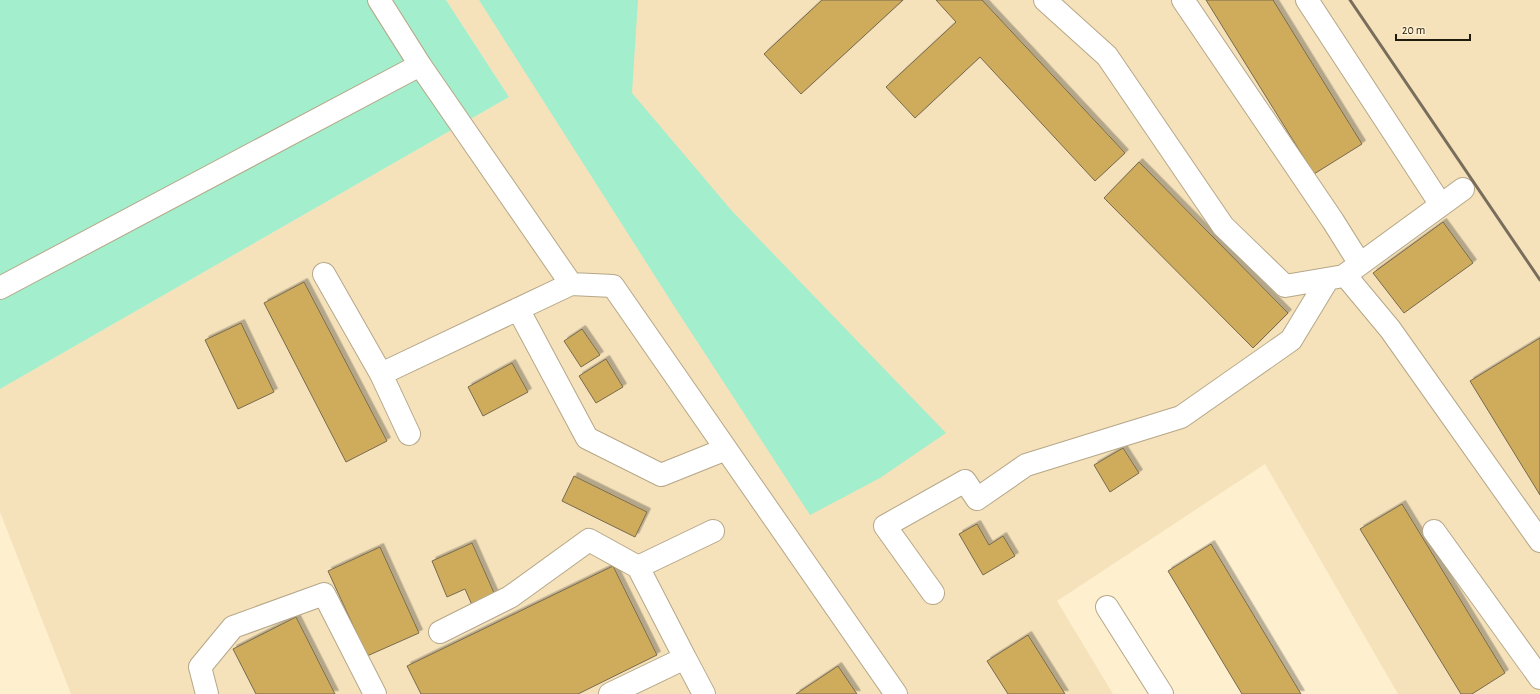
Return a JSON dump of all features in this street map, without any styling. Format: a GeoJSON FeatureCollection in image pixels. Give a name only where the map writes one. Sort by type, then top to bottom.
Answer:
{"type":"FeatureCollection","features":[{"type":"Feature","properties":{"kind":"street"},"geometry":{"type":"LineString","coordinates":[[379,0],[420,64],[571,284]]}},
{"type":"Feature","properties":{"kind":"street"},"geometry":{"type":"LineString","coordinates":[[1045,0],[1107,56],[1223,226],[1285,286],[1345,273]]}},
{"type":"Feature","properties":{"kind":"street"},"geometry":{"type":"LineString","coordinates":[[1184,0],[1333,221],[1345,273],[1390,329],[1540,541]]}},
{"type":"Feature","properties":{"kind":"street"},"geometry":{"type":"LineString","coordinates":[[1307,0],[1441,205]]}},
{"type":"Feature","properties":{"kind":"street"},"geometry":{"type":"LineString","coordinates":[[0,288],[420,64]]}},
{"type":"Feature","properties":{"kind":"street"},"geometry":{"type":"LineString","coordinates":[[933,593],[885,526],[965,481],[977,499],[1026,465],[1181,417],[1291,340],[1345,273],[1463,189]]}},
{"type":"Feature","properties":{"kind":"street"},"geometry":{"type":"LineString","coordinates":[[324,274],[380,374],[409,434]]}},
{"type":"Feature","properties":{"kind":"street"},"geometry":{"type":"LineString","coordinates":[[380,374],[571,284],[613,286],[896,694]]}},
{"type":"Feature","properties":{"kind":"street"},"geometry":{"type":"LineString","coordinates":[[518,309],[587,438],[661,475],[726,449]]}},
{"type":"Feature","properties":{"kind":"street"},"geometry":{"type":"LineString","coordinates":[[638,567],[713,531]]}},
{"type":"Feature","properties":{"kind":"street"},"geometry":{"type":"LineString","coordinates":[[1434,531],[1540,678]]}},
{"type":"Feature","properties":{"kind":"street"},"geometry":{"type":"LineString","coordinates":[[440,632],[510,597],[589,540],[638,567],[704,694]]}},
{"type":"Feature","properties":{"kind":"street"},"geometry":{"type":"LineString","coordinates":[[207,694],[200,667],[233,627],[324,594],[375,694]]}},
{"type":"Feature","properties":{"kind":"street"},"geometry":{"type":"LineString","coordinates":[[1107,607],[1162,694]]}},
{"type":"Feature","properties":{"kind":"street"},"geometry":{"type":"LineString","coordinates":[[610,694],[685,658]]}},
{"type":"Feature","properties":{"kind":"shaded area"},"geometry":{"type":"Polygon","coordinates":[[[446,0],[1540,0],[1540,694],[1398,694],[1265,464],[1057,601],[1113,694],[71,694],[0,512],[0,389],[509,97],[446,0]]]}},
{"type":"Feature","properties":{"kind":"green space"},"geometry":{"type":"Polygon","coordinates":[[[0,0],[446,0],[509,97],[0,389],[0,0]]]}},
{"type":"Feature","properties":{"kind":"green space"},"geometry":{"type":"Polygon","coordinates":[[[479,0],[638,0],[632,93],[732,211],[946,433],[880,478],[810,515],[674,306],[479,0]]]}},
{"type":"Feature","properties":{"kind":"building"},"geometry":{"type":"Polygon","coordinates":[[[822,0],[903,0],[801,94],[764,54],[822,0]]]}},
{"type":"Feature","properties":{"kind":"building"},"geometry":{"type":"Polygon","coordinates":[[[936,0],[982,0],[1125,153],[1095,181],[980,57],[915,118],[886,87],[956,22],[936,0]]]}},
{"type":"Feature","properties":{"kind":"building"},"geometry":{"type":"Polygon","coordinates":[[[1206,0],[1273,0],[1362,144],[1314,174],[1206,0]]]}},
{"type":"Feature","properties":{"kind":"building"},"geometry":{"type":"Polygon","coordinates":[[[1139,162],[1288,313],[1253,348],[1104,198],[1139,162]]]}},
{"type":"Feature","properties":{"kind":"building"},"geometry":{"type":"Polygon","coordinates":[[[1443,222],[1473,263],[1404,313],[1373,273],[1443,222]]]}},
{"type":"Feature","properties":{"kind":"building"},"geometry":{"type":"Polygon","coordinates":[[[304,282],[387,441],[346,462],[264,303],[304,282]]]}},
{"type":"Feature","properties":{"kind":"building"},"geometry":{"type":"Polygon","coordinates":[[[241,323],[274,392],[238,409],[205,340],[241,323]]]}},
{"type":"Feature","properties":{"kind":"building"},"geometry":{"type":"Polygon","coordinates":[[[582,329],[600,355],[581,367],[564,341],[582,329]]]}},
{"type":"Feature","properties":{"kind":"building"},"geometry":{"type":"Polygon","coordinates":[[[1540,338],[1540,495],[1470,381],[1540,338]]]}},
{"type":"Feature","properties":{"kind":"building"},"geometry":{"type":"Polygon","coordinates":[[[606,359],[623,387],[596,403],[579,376],[606,359]]]}},
{"type":"Feature","properties":{"kind":"building"},"geometry":{"type":"Polygon","coordinates":[[[512,363],[528,392],[483,416],[468,387],[512,363]]]}},
{"type":"Feature","properties":{"kind":"building"},"geometry":{"type":"Polygon","coordinates":[[[1123,448],[1139,473],[1110,492],[1094,465],[1123,448]]]}},
{"type":"Feature","properties":{"kind":"building"},"geometry":{"type":"Polygon","coordinates":[[[574,476],[647,512],[635,537],[562,501],[574,476]]]}},
{"type":"Feature","properties":{"kind":"building"},"geometry":{"type":"Polygon","coordinates":[[[1402,504],[1505,673],[1472,694],[1461,694],[1360,529],[1402,504]]]}},
{"type":"Feature","properties":{"kind":"building"},"geometry":{"type":"Polygon","coordinates":[[[977,524],[989,545],[1003,536],[1015,556],[983,575],[959,534],[977,524]]]}},
{"type":"Feature","properties":{"kind":"building"},"geometry":{"type":"Polygon","coordinates":[[[472,543],[495,595],[472,605],[465,589],[447,597],[432,561],[472,543]]]}},
{"type":"Feature","properties":{"kind":"building"},"geometry":{"type":"Polygon","coordinates":[[[1211,544],[1301,694],[1242,694],[1168,571],[1211,544]]]}},
{"type":"Feature","properties":{"kind":"building"},"geometry":{"type":"Polygon","coordinates":[[[380,547],[419,633],[367,656],[328,571],[380,547]]]}},
{"type":"Feature","properties":{"kind":"building"},"geometry":{"type":"Polygon","coordinates":[[[613,566],[657,655],[578,694],[421,694],[407,666],[613,566]]]}},
{"type":"Feature","properties":{"kind":"building"},"geometry":{"type":"Polygon","coordinates":[[[296,617],[335,694],[256,694],[233,649],[296,617]]]}},
{"type":"Feature","properties":{"kind":"building"},"geometry":{"type":"Polygon","coordinates":[[[1028,635],[1065,694],[1008,694],[987,661],[1028,635]]]}},
{"type":"Feature","properties":{"kind":"building"},"geometry":{"type":"Polygon","coordinates":[[[838,666],[857,694],[796,694],[838,666]]]}},
{"type":"Feature","properties":{"kind":"railway"},"geometry":{"type":"LineString","coordinates":[[1350,0],[1540,280]]}}]}
